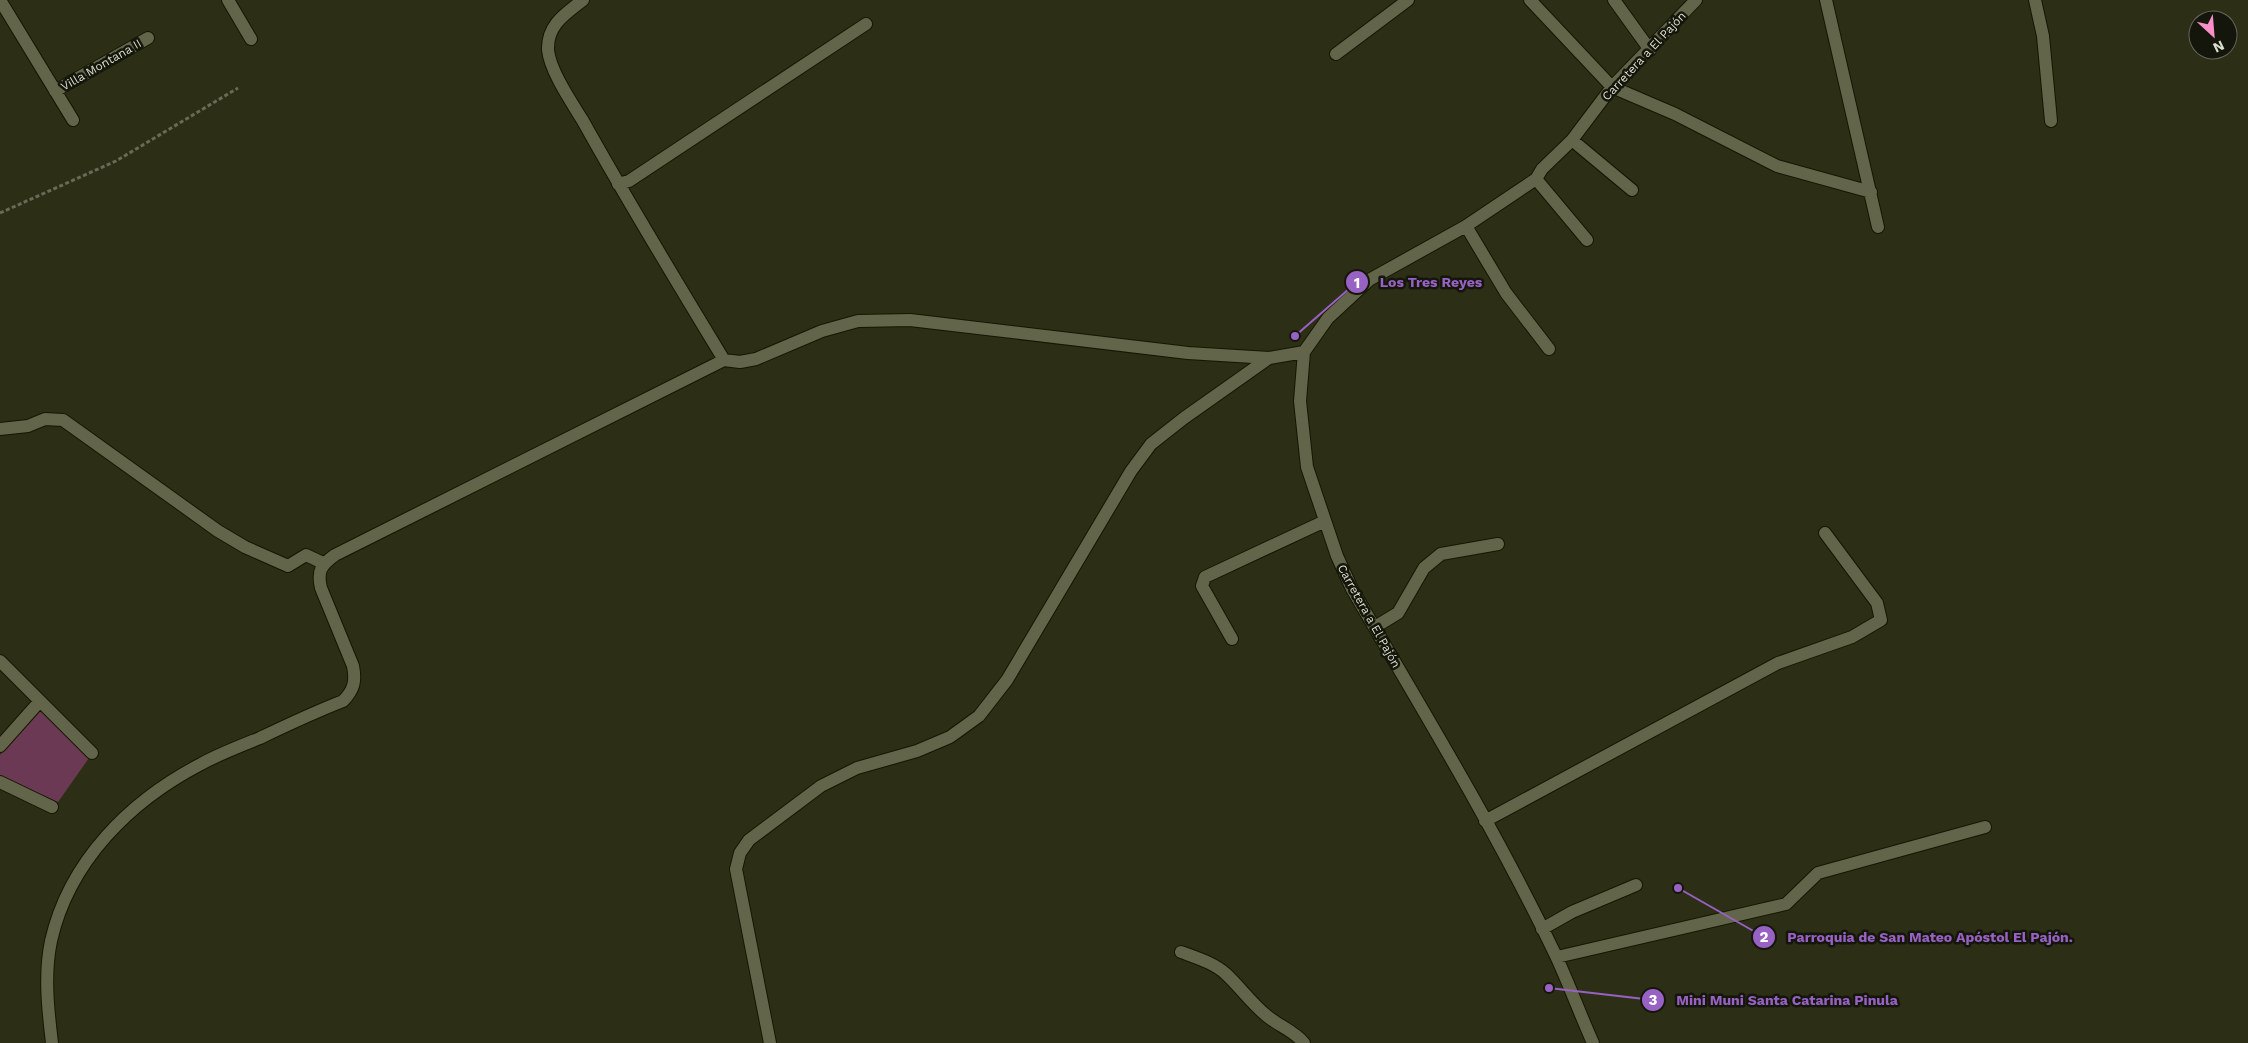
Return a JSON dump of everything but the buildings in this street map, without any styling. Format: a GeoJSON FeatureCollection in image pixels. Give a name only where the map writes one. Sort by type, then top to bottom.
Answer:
{"type":"FeatureCollection","features":[{"type":"Feature","properties":{"kind":"street","name":"Villa Montana II"},"geometry":{"type":"LineString","coordinates":[[0,0],[73,120]]}},
{"type":"Feature","properties":{"kind":"street"},"geometry":{"type":"LineString","coordinates":[[228,0],[251,39]]}},
{"type":"Feature","properties":{"kind":"street"},"geometry":{"type":"LineString","coordinates":[[583,0],[565,13],[550,30],[548,51],[556,73],[618,184],[724,360]]}},
{"type":"Feature","properties":{"kind":"street"},"geometry":{"type":"LineString","coordinates":[[1336,54],[1408,0]]}},
{"type":"Feature","properties":{"kind":"street"},"geometry":{"type":"LineString","coordinates":[[1530,0],[1612,87],[1675,114],[1777,166],[1871,192]]}},
{"type":"Feature","properties":{"kind":"street"},"geometry":{"type":"LineString","coordinates":[[1614,0],[1650,50]]}},
{"type":"Feature","properties":{"kind":"street","name":"Carretera a El Pajón"},"geometry":{"type":"LineString","coordinates":[[1593,1043],[1557,958],[1486,821],[1375,628],[1337,556],[1307,467],[1300,401],[1304,352],[1328,318],[1369,280],[1466,226],[1536,178],[1542,169],[1572,140],[1612,87],[1650,50],[1696,0]]}},
{"type":"Feature","properties":{"kind":"street"},"geometry":{"type":"LineString","coordinates":[[1826,0],[1878,228]]}},
{"type":"Feature","properties":{"kind":"street"},"geometry":{"type":"LineString","coordinates":[[2035,0],[2043,36],[2052,122]]}},
{"type":"Feature","properties":{"kind":"street"},"geometry":{"type":"LineString","coordinates":[[618,184],[629,181],[866,24]]}},
{"type":"Feature","properties":{"kind":"street","name":"Villa Montana II"},"geometry":{"type":"LineString","coordinates":[[55,91],[148,38]]}},
{"type":"Feature","properties":{"kind":"street"},"geometry":{"type":"LineString","coordinates":[[1572,140],[1632,190]]}},
{"type":"Feature","properties":{"kind":"street"},"geometry":{"type":"LineString","coordinates":[[1536,178],[1586,240]]}},
{"type":"Feature","properties":{"kind":"street"},"geometry":{"type":"LineString","coordinates":[[1466,226],[1506,293],[1549,349]]}},
{"type":"Feature","properties":{"kind":"street"},"geometry":{"type":"LineString","coordinates":[[52,1043],[47,984],[51,942],[62,902],[80,869],[106,838],[138,804],[201,764],[343,701],[354,686],[353,666],[321,588],[319,577],[323,563],[335,555],[724,360],[740,362],[756,359],[822,331],[858,322],[910,320],[1188,353],[1269,358],[1304,352]]}},
{"type":"Feature","properties":{"kind":"street"},"geometry":{"type":"LineString","coordinates":[[770,1043],[736,869],[740,853],[749,840],[821,786],[857,768],[917,752],[950,737],[979,716],[1007,680],[1131,470],[1151,444],[1184,418],[1269,358]]}},
{"type":"Feature","properties":{"kind":"street"},"geometry":{"type":"LineString","coordinates":[[0,429],[28,426],[46,419],[63,420],[107,453],[245,547],[288,566],[306,555],[323,563]]}},
{"type":"Feature","properties":{"kind":"street"},"geometry":{"type":"LineString","coordinates":[[1232,639],[1202,586],[1205,577],[1325,521]]}},
{"type":"Feature","properties":{"kind":"street"},"geometry":{"type":"LineString","coordinates":[[1486,821],[1778,663],[1852,637],[1881,620],[1878,603],[1825,533]]}},
{"type":"Feature","properties":{"kind":"street"},"geometry":{"type":"LineString","coordinates":[[1375,628],[1398,614],[1424,568],[1440,554],[1498,544]]}},
{"type":"Feature","properties":{"kind":"street"},"geometry":{"type":"LineString","coordinates":[[0,661],[92,752]]}},
{"type":"Feature","properties":{"kind":"street"},"geometry":{"type":"LineString","coordinates":[[0,746],[40,701]]}},
{"type":"Feature","properties":{"kind":"street"},"geometry":{"type":"LineString","coordinates":[[0,782],[52,807]]}},
{"type":"Feature","properties":{"kind":"street"},"geometry":{"type":"LineString","coordinates":[[1557,958],[1786,904],[1818,874],[1985,827]]}},
{"type":"Feature","properties":{"kind":"street"},"geometry":{"type":"LineString","coordinates":[[1542,929],[1572,912],[1636,885]]}},
{"type":"Feature","properties":{"kind":"street"},"geometry":{"type":"LineString","coordinates":[[1181,952],[1208,962],[1226,974],[1245,996],[1268,1017],[1297,1035],[1304,1043]]}},
{"type":"Feature","properties":{"kind":"path"},"geometry":{"type":"LineString","coordinates":[[0,213],[116,161],[238,88]]}},
{"type":"Feature","properties":{"kind":"shaded area"},"geometry":{"type":"Polygon","coordinates":[[[41,709],[89,758],[58,802],[0,776],[0,755],[41,709]]]}},
{"type":"Feature","properties":{"kind":"place","name":"Los Tres Reyes"},"geometry":{"type":"Point","coordinates":[1295,336]}},
{"type":"Feature","properties":{"kind":"place","name":"Parroquia de San Mateo Apóstol El Pajón."},"geometry":{"type":"Point","coordinates":[1678,888]}},
{"type":"Feature","properties":{"kind":"place","name":"Mini Muni Santa Catarina Pinula"},"geometry":{"type":"Point","coordinates":[1549,988]}}]}
